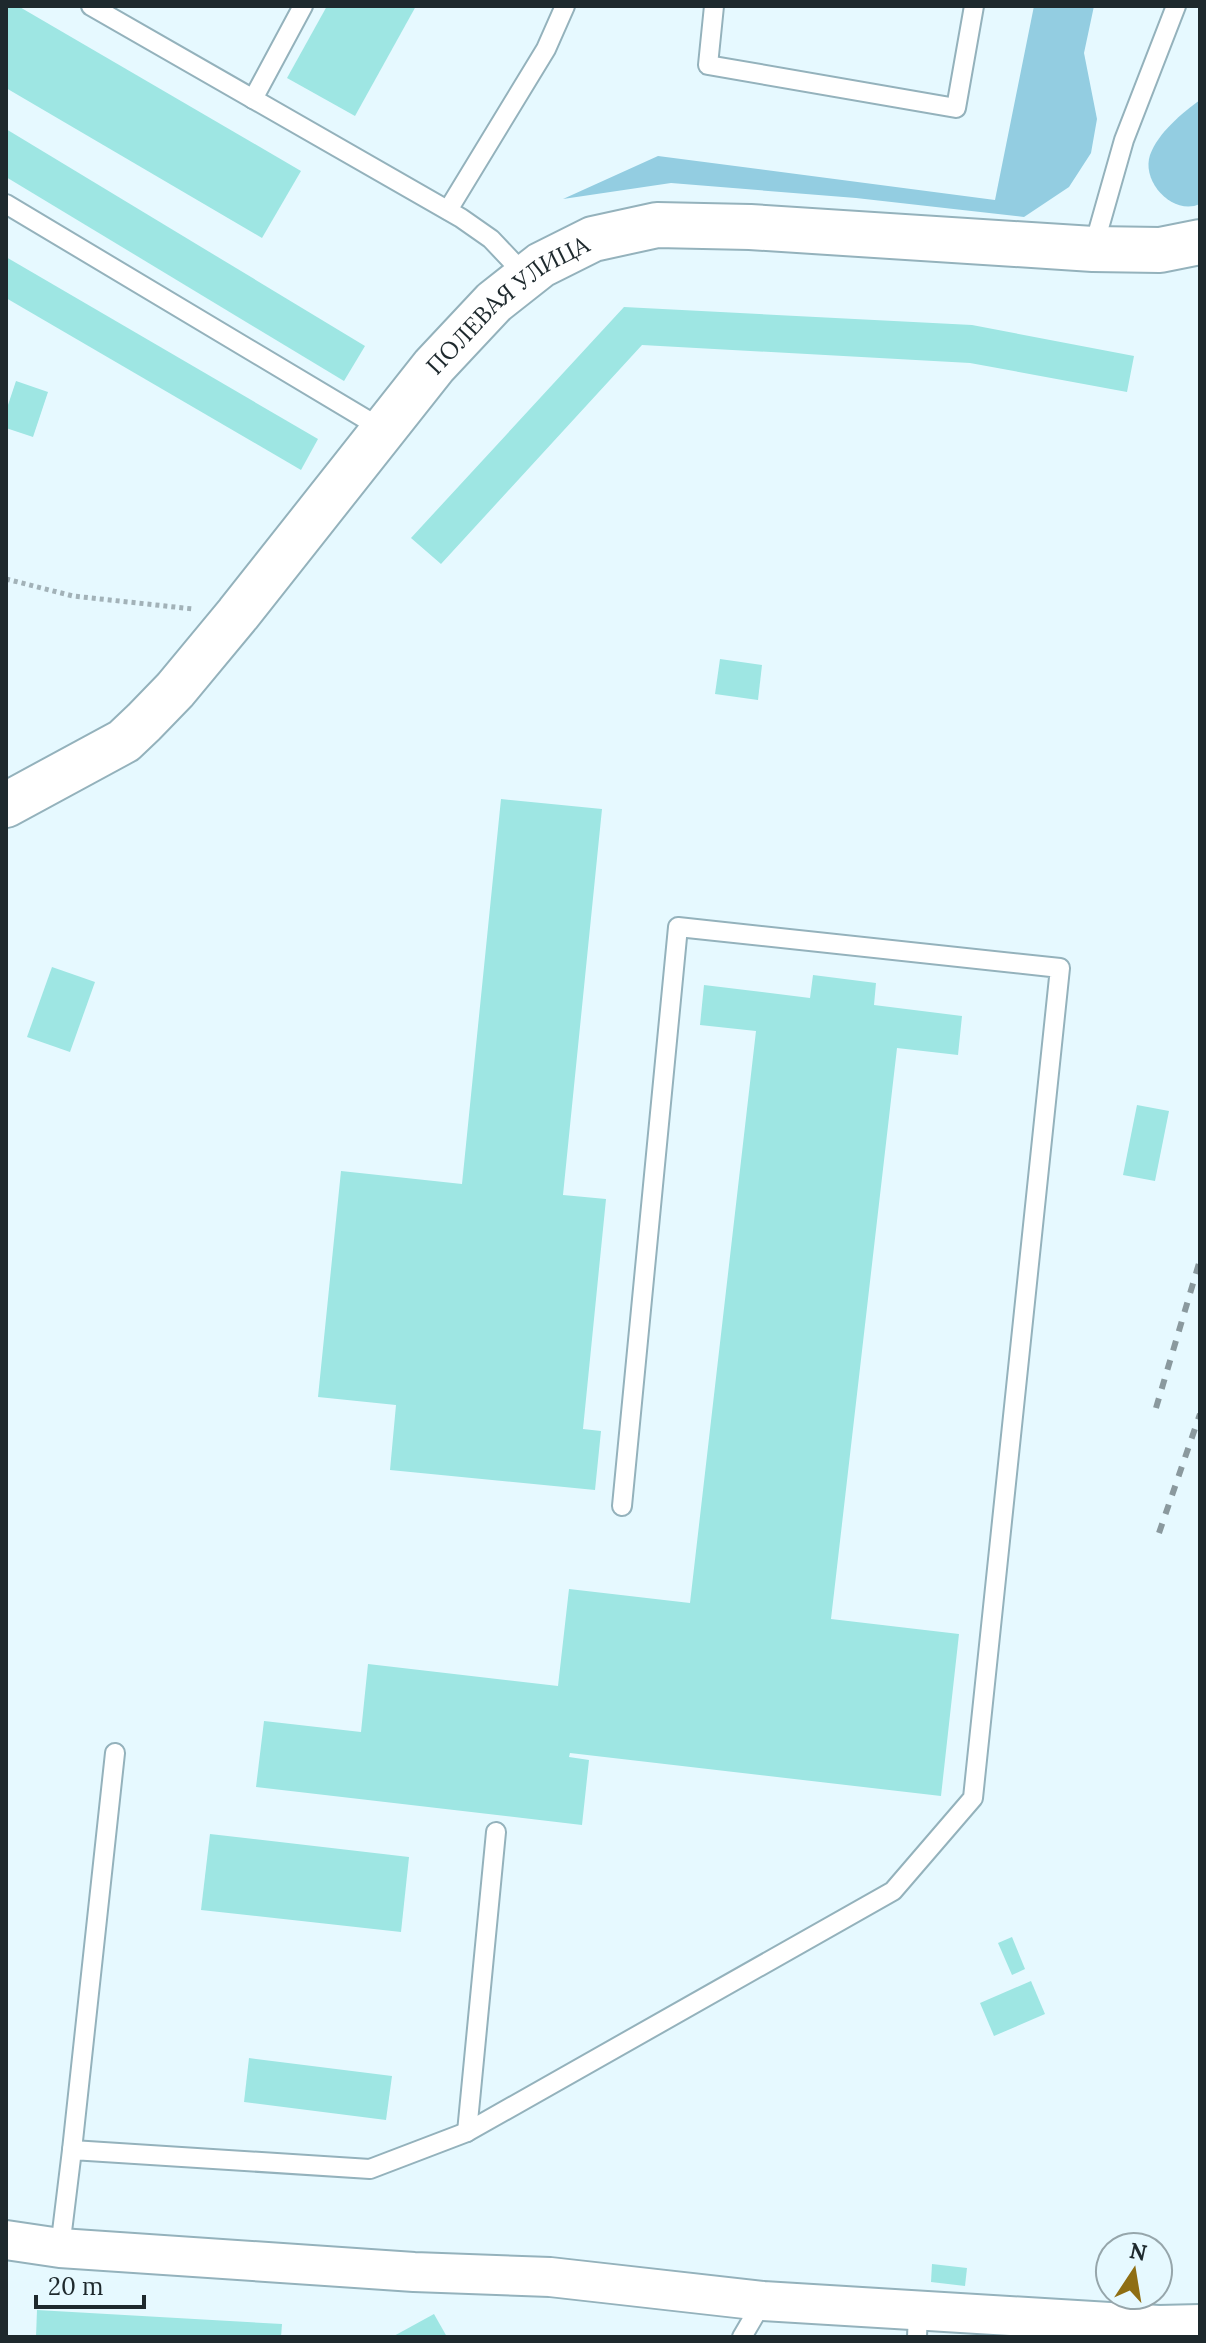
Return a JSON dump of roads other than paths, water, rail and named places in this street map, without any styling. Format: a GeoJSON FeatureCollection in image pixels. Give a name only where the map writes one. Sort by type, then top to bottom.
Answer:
{"type":"FeatureCollection","features":[{"type":"Feature","properties":{"kind":"main road","name":"ПОЛЕВАЯ УЛИЦА"},"geometry":{"type":"LineString","coordinates":[[6,805],[124,741],[175,690],[238,614],[434,366],[494,302],[541,265],[593,239],[657,225],[750,227],[1093,249],[1160,250],[1200,242]]}},
{"type":"Feature","properties":{"kind":"street"},"geometry":{"type":"LineString","coordinates":[[6,2240],[60,2248],[414,2272],[550,2277],[763,2301],[917,2324],[1200,2324]]}},
{"type":"Feature","properties":{"kind":"lane"},"geometry":{"type":"LineString","coordinates":[[91,6],[120,13],[253,99],[448,210],[491,239],[527,277]]}},
{"type":"Feature","properties":{"kind":"lane"},"geometry":{"type":"LineString","coordinates":[[253,99],[303,6]]}},
{"type":"Feature","properties":{"kind":"lane"},"geometry":{"type":"LineString","coordinates":[[448,210],[546,49],[565,6]]}},
{"type":"Feature","properties":{"kind":"lane"},"geometry":{"type":"LineString","coordinates":[[714,6],[708,65],[956,108],[974,6]]}},
{"type":"Feature","properties":{"kind":"lane"},"geometry":{"type":"LineString","coordinates":[[1093,249],[1124,140],[1176,6]]}},
{"type":"Feature","properties":{"kind":"lane"},"geometry":{"type":"LineString","coordinates":[[6,204],[384,430]]}},
{"type":"Feature","properties":{"kind":"lane"},"geometry":{"type":"LineString","coordinates":[[72,2150],[370,2169],[467,2132],[893,1891],[973,1798],[1060,968],[678,927],[622,1506]]}},
{"type":"Feature","properties":{"kind":"lane"},"geometry":{"type":"LineString","coordinates":[[60,2248],[115,1753]]}},
{"type":"Feature","properties":{"kind":"lane"},"geometry":{"type":"LineString","coordinates":[[467,2132],[496,1832]]}},
{"type":"Feature","properties":{"kind":"lane"},"geometry":{"type":"LineString","coordinates":[[742,2337],[763,2301]]}},
{"type":"Feature","properties":{"kind":"railway"},"geometry":{"type":"LineString","coordinates":[[1156,1408],[1200,1260]]}},
{"type":"Feature","properties":{"kind":"railway"},"geometry":{"type":"LineString","coordinates":[[1159,1533],[1200,1414]]}}]}
